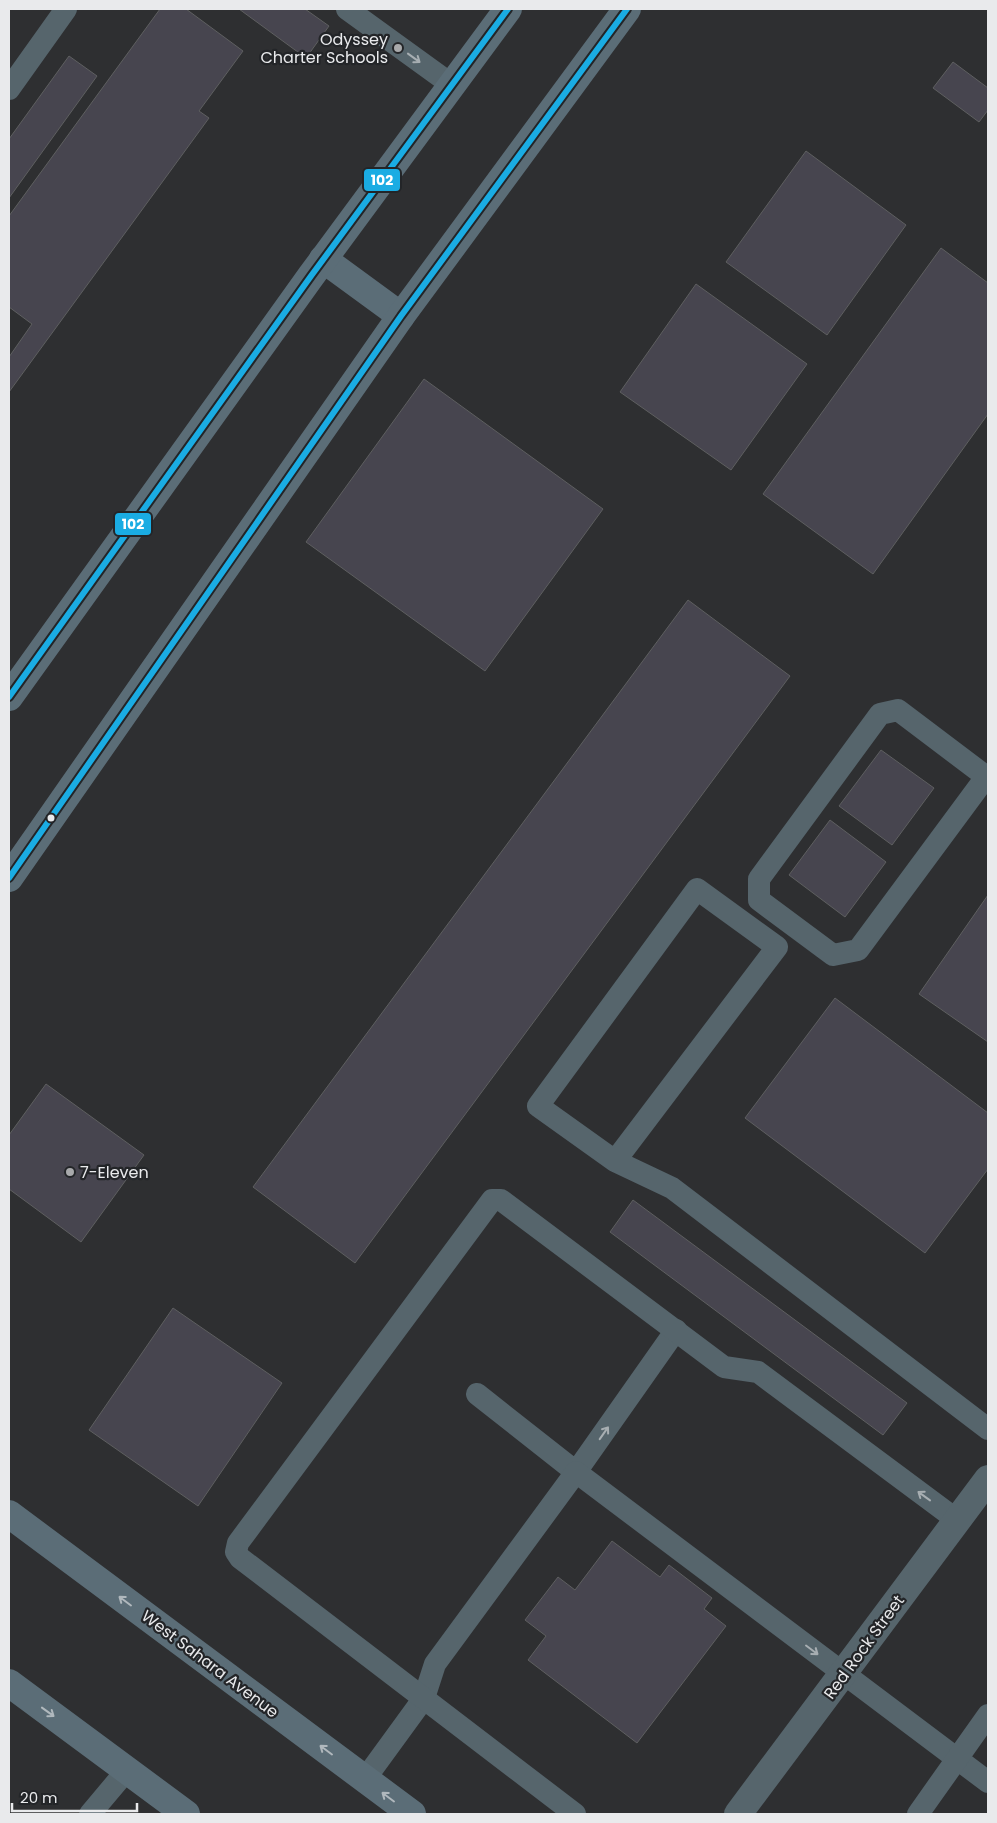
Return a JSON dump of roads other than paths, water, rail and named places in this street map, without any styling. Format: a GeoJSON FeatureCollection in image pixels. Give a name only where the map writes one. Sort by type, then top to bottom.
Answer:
{"type":"FeatureCollection","features":[{"type":"Feature","properties":{"kind":"main road"},"geometry":{"type":"LineString","coordinates":[[9,697],[323,259],[508,9]]}},
{"type":"Feature","properties":{"kind":"main road"},"geometry":{"type":"LineString","coordinates":[[9,878],[401,316],[627,9]]}},
{"type":"Feature","properties":{"kind":"main road"},"geometry":{"type":"LineString","coordinates":[[323,259],[401,316]]}},
{"type":"Feature","properties":{"kind":"main road","name":"West Sahara Avenue"},"geometry":{"type":"LineString","coordinates":[[9,1514],[412,1814]]}},
{"type":"Feature","properties":{"kind":"main road"},"geometry":{"type":"LineString","coordinates":[[9,1683],[186,1814]]}},
{"type":"Feature","properties":{"kind":"street","name":"Red Rock Street"},"geometry":{"type":"LineString","coordinates":[[738,1814],[988,1479]]}},
{"type":"Feature","properties":{"kind":"lane"},"geometry":{"type":"LineString","coordinates":[[9,89],[66,9]]}},
{"type":"Feature","properties":{"kind":"lane"},"geometry":{"type":"LineString","coordinates":[[352,10],[452,85]]}},
{"type":"Feature","properties":{"kind":"lane"},"geometry":{"type":"LineString","coordinates":[[898,710],[987,777],[858,950],[834,955],[759,900],[759,879],[880,714],[898,710]]}},
{"type":"Feature","properties":{"kind":"lane"},"geometry":{"type":"LineString","coordinates":[[615,1160],[777,948],[697,889],[538,1106],[615,1160],[672,1188],[988,1429]]}},
{"type":"Feature","properties":{"kind":"lane"},"geometry":{"type":"LineString","coordinates":[[566,1811],[424,1698],[240,1558],[236,1552],[238,1543],[492,1200],[501,1200],[724,1367],[758,1372],[957,1520]]}},
{"type":"Feature","properties":{"kind":"lane"},"geometry":{"type":"LineString","coordinates":[[365,1779],[424,1698],[435,1664],[576,1472],[676,1330]]}},
{"type":"Feature","properties":{"kind":"lane"},"geometry":{"type":"LineString","coordinates":[[477,1394],[576,1472],[988,1782]]}},
{"type":"Feature","properties":{"kind":"lane"},"geometry":{"type":"LineString","coordinates":[[918,1814],[988,1715]]}},
{"type":"Feature","properties":{"kind":"lane"},"geometry":{"type":"LineString","coordinates":[[90,1814],[126,1770]]}},
{"type":"Feature","properties":{"kind":"place","name":"Odyssey Charter Schools"},"geometry":{"type":"Point","coordinates":[398,48]}},
{"type":"Feature","properties":{"kind":"place","name":"7-Eleven"},"geometry":{"type":"Point","coordinates":[70,1172]}}]}
